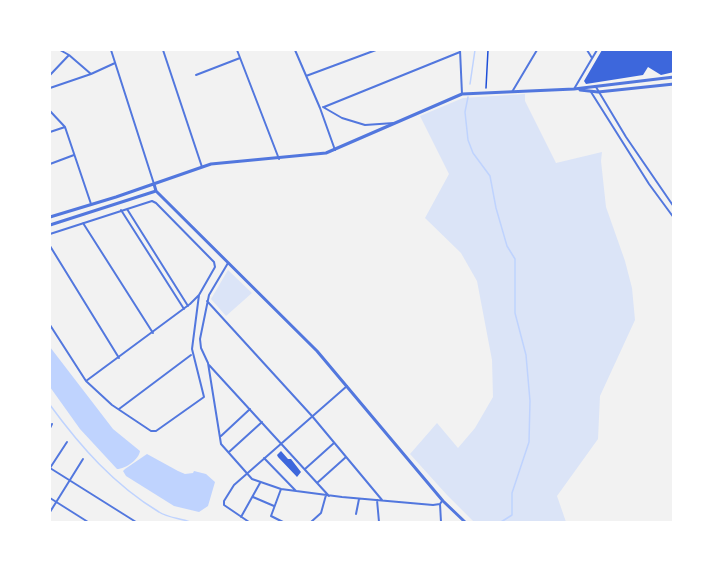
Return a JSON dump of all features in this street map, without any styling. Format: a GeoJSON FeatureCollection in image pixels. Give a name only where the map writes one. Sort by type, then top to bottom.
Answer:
{"type":"FeatureCollection","features":[{"type":"Feature","properties":{"kind":"street"},"geometry":{"type":"LineString","coordinates":[[60,50],[91,74]]}},
{"type":"Feature","properties":{"kind":"street"},"geometry":{"type":"LineString","coordinates":[[111,50],[156,191],[317,351],[442,502],[465,522]]}},
{"type":"Feature","properties":{"kind":"street"},"geometry":{"type":"LineString","coordinates":[[163,50],[202,167]]}},
{"type":"Feature","properties":{"kind":"street"},"geometry":{"type":"LineString","coordinates":[[237,50],[279,159]]}},
{"type":"Feature","properties":{"kind":"street"},"geometry":{"type":"LineString","coordinates":[[295,50],[322,107],[335,150]]}},
{"type":"Feature","properties":{"kind":"street"},"geometry":{"type":"LineString","coordinates":[[306,76],[376,50]]}},
{"type":"Feature","properties":{"kind":"street"},"geometry":{"type":"LineString","coordinates":[[512,92],[537,50]]}},
{"type":"Feature","properties":{"kind":"street"},"geometry":{"type":"LineString","coordinates":[[587,50],[592,58]]}},
{"type":"Feature","properties":{"kind":"street"},"geometry":{"type":"LineString","coordinates":[[574,89],[597,50]]}},
{"type":"Feature","properties":{"kind":"street"},"geometry":{"type":"LineString","coordinates":[[322,107],[460,51],[462,94]]}},
{"type":"Feature","properties":{"kind":"street"},"geometry":{"type":"LineString","coordinates":[[50,75],[69,55]]}},
{"type":"Feature","properties":{"kind":"street"},"geometry":{"type":"LineString","coordinates":[[196,75],[240,58]]}},
{"type":"Feature","properties":{"kind":"street"},"geometry":{"type":"LineString","coordinates":[[50,87],[91,74],[115,63]]}},
{"type":"Feature","properties":{"kind":"street"},"geometry":{"type":"LineString","coordinates":[[50,212],[51,217],[202,167],[224,162],[317,155],[335,150],[462,94],[589,90],[674,77]]}},
{"type":"Feature","properties":{"kind":"street"},"geometry":{"type":"LineString","coordinates":[[597,89],[674,84]]}},
{"type":"Feature","properties":{"kind":"street"},"geometry":{"type":"LineString","coordinates":[[597,89],[674,207]]}},
{"type":"Feature","properties":{"kind":"street"},"geometry":{"type":"LineString","coordinates":[[589,90],[649,184],[674,218]]}},
{"type":"Feature","properties":{"kind":"street"},"geometry":{"type":"LineString","coordinates":[[322,107],[342,118],[359,123],[372,125],[395,123]]}},
{"type":"Feature","properties":{"kind":"street"},"geometry":{"type":"LineString","coordinates":[[50,111],[65,127],[92,204]]}},
{"type":"Feature","properties":{"kind":"street"},"geometry":{"type":"LineString","coordinates":[[50,132],[65,127]]}},
{"type":"Feature","properties":{"kind":"street"},"geometry":{"type":"LineString","coordinates":[[50,164],[74,155]]}},
{"type":"Feature","properties":{"kind":"street"},"geometry":{"type":"LineString","coordinates":[[50,225],[156,191]]}},
{"type":"Feature","properties":{"kind":"street"},"geometry":{"type":"LineString","coordinates":[[50,234],[148,201],[156,203],[213,260],[215,267],[199,295],[189,305],[86,381]]}},
{"type":"Feature","properties":{"kind":"street"},"geometry":{"type":"LineString","coordinates":[[126,208],[189,305],[196,312]]}},
{"type":"Feature","properties":{"kind":"street"},"geometry":{"type":"LineString","coordinates":[[122,210],[184,309]]}},
{"type":"Feature","properties":{"kind":"street"},"geometry":{"type":"LineString","coordinates":[[83,223],[153,333]]}},
{"type":"Feature","properties":{"kind":"street"},"geometry":{"type":"LineString","coordinates":[[50,246],[119,358]]}},
{"type":"Feature","properties":{"kind":"street"},"geometry":{"type":"LineString","coordinates":[[228,263],[207,301],[200,343],[202,353],[208,363],[328,495]]}},
{"type":"Feature","properties":{"kind":"street"},"geometry":{"type":"LineString","coordinates":[[50,325],[86,381],[119,409],[151,431],[156,431],[198,403],[205,394],[192,354],[191,340],[199,295]]}},
{"type":"Feature","properties":{"kind":"street"},"geometry":{"type":"LineString","coordinates":[[207,301],[312,416],[382,500]]}},
{"type":"Feature","properties":{"kind":"street"},"geometry":{"type":"LineString","coordinates":[[119,409],[192,354]]}},
{"type":"Feature","properties":{"kind":"street"},"geometry":{"type":"LineString","coordinates":[[208,363],[221,444],[252,479],[297,492],[434,505],[442,502]]}},
{"type":"Feature","properties":{"kind":"street"},"geometry":{"type":"LineString","coordinates":[[249,522],[225,507],[224,501],[232,488],[347,386]]}},
{"type":"Feature","properties":{"kind":"street"},"geometry":{"type":"LineString","coordinates":[[220,436],[250,409]]}},
{"type":"Feature","properties":{"kind":"street"},"geometry":{"type":"LineString","coordinates":[[229,452],[262,422]]}},
{"type":"Feature","properties":{"kind":"street"},"geometry":{"type":"LineString","coordinates":[[67,442],[50,468],[136,522]]}},
{"type":"Feature","properties":{"kind":"street"},"geometry":{"type":"LineString","coordinates":[[305,470],[334,443]]}},
{"type":"Feature","properties":{"kind":"street"},"geometry":{"type":"LineString","coordinates":[[317,483],[346,457]]}},
{"type":"Feature","properties":{"kind":"street"},"geometry":{"type":"LineString","coordinates":[[50,512],[83,459]]}},
{"type":"Feature","properties":{"kind":"street"},"geometry":{"type":"LineString","coordinates":[[264,459],[297,492]]}},
{"type":"Feature","properties":{"kind":"street"},"geometry":{"type":"LineString","coordinates":[[241,517],[261,483]]}},
{"type":"Feature","properties":{"kind":"street"},"geometry":{"type":"LineString","coordinates":[[281,489],[271,516],[283,522]]}},
{"type":"Feature","properties":{"kind":"street"},"geometry":{"type":"LineString","coordinates":[[311,522],[322,512],[328,495]]}},
{"type":"Feature","properties":{"kind":"street"},"geometry":{"type":"LineString","coordinates":[[253,497],[274,506]]}},
{"type":"Feature","properties":{"kind":"street"},"geometry":{"type":"LineString","coordinates":[[50,498],[88,522]]}},
{"type":"Feature","properties":{"kind":"street"},"geometry":{"type":"LineString","coordinates":[[356,514],[359,498]]}},
{"type":"Feature","properties":{"kind":"street"},"geometry":{"type":"LineString","coordinates":[[377,500],[379,522]]}},
{"type":"Feature","properties":{"kind":"street"},"geometry":{"type":"LineString","coordinates":[[441,522],[442,502]]}},
{"type":"Feature","properties":{"kind":"path"},"geometry":{"type":"LineString","coordinates":[[486,92],[488,50]]}},
{"type":"Feature","properties":{"kind":"shaded area"},"geometry":{"type":"Polygon","coordinates":[[[525,94],[525,101],[556,163],[602,152],[606,207],[632,288],[635,320],[600,396],[598,439],[557,496],[566,522],[474,522],[410,454],[437,423],[458,448],[475,428],[493,397],[492,360],[477,281],[461,253],[425,218],[449,174],[420,116],[463,98],[525,94]]]}},
{"type":"Feature","properties":{"kind":"shaded area"},"geometry":{"type":"Polygon","coordinates":[[[228,270],[252,293],[226,316],[211,299],[228,270]]]}},
{"type":"Feature","properties":{"kind":"water"},"geometry":{"type":"Polygon","coordinates":[[[50,347],[113,429],[140,451],[135,460],[128,465],[117,469],[80,429],[50,387],[50,347]]]}},
{"type":"Feature","properties":{"kind":"water"},"geometry":{"type":"Polygon","coordinates":[[[147,454],[185,474],[194,471],[206,474],[215,482],[208,506],[199,512],[174,506],[126,476],[123,471],[147,454]]]}},
{"type":"Feature","properties":{"kind":"building"},"geometry":{"type":"Polygon","coordinates":[[[602,50],[674,50],[674,72],[661,75],[648,67],[643,75],[586,84],[584,81],[602,50]]]}},
{"type":"Feature","properties":{"kind":"building"},"geometry":{"type":"Polygon","coordinates":[[[281,451],[301,472],[297,477],[278,457],[281,451]]]}},
{"type":"Feature","properties":{"kind":"waterway"},"geometry":{"type":"LineString","coordinates":[[470,84],[475,50]]}},
{"type":"Feature","properties":{"kind":"waterway"},"geometry":{"type":"LineString","coordinates":[[468,97],[465,112],[468,140],[473,153],[490,176],[507,246],[515,259],[515,313],[526,355],[530,401],[529,442],[512,493],[512,515],[501,522]]}},
{"type":"Feature","properties":{"kind":"waterway"},"geometry":{"type":"LineString","coordinates":[[50,405],[86,450],[127,490],[163,514],[190,522]]}}]}
